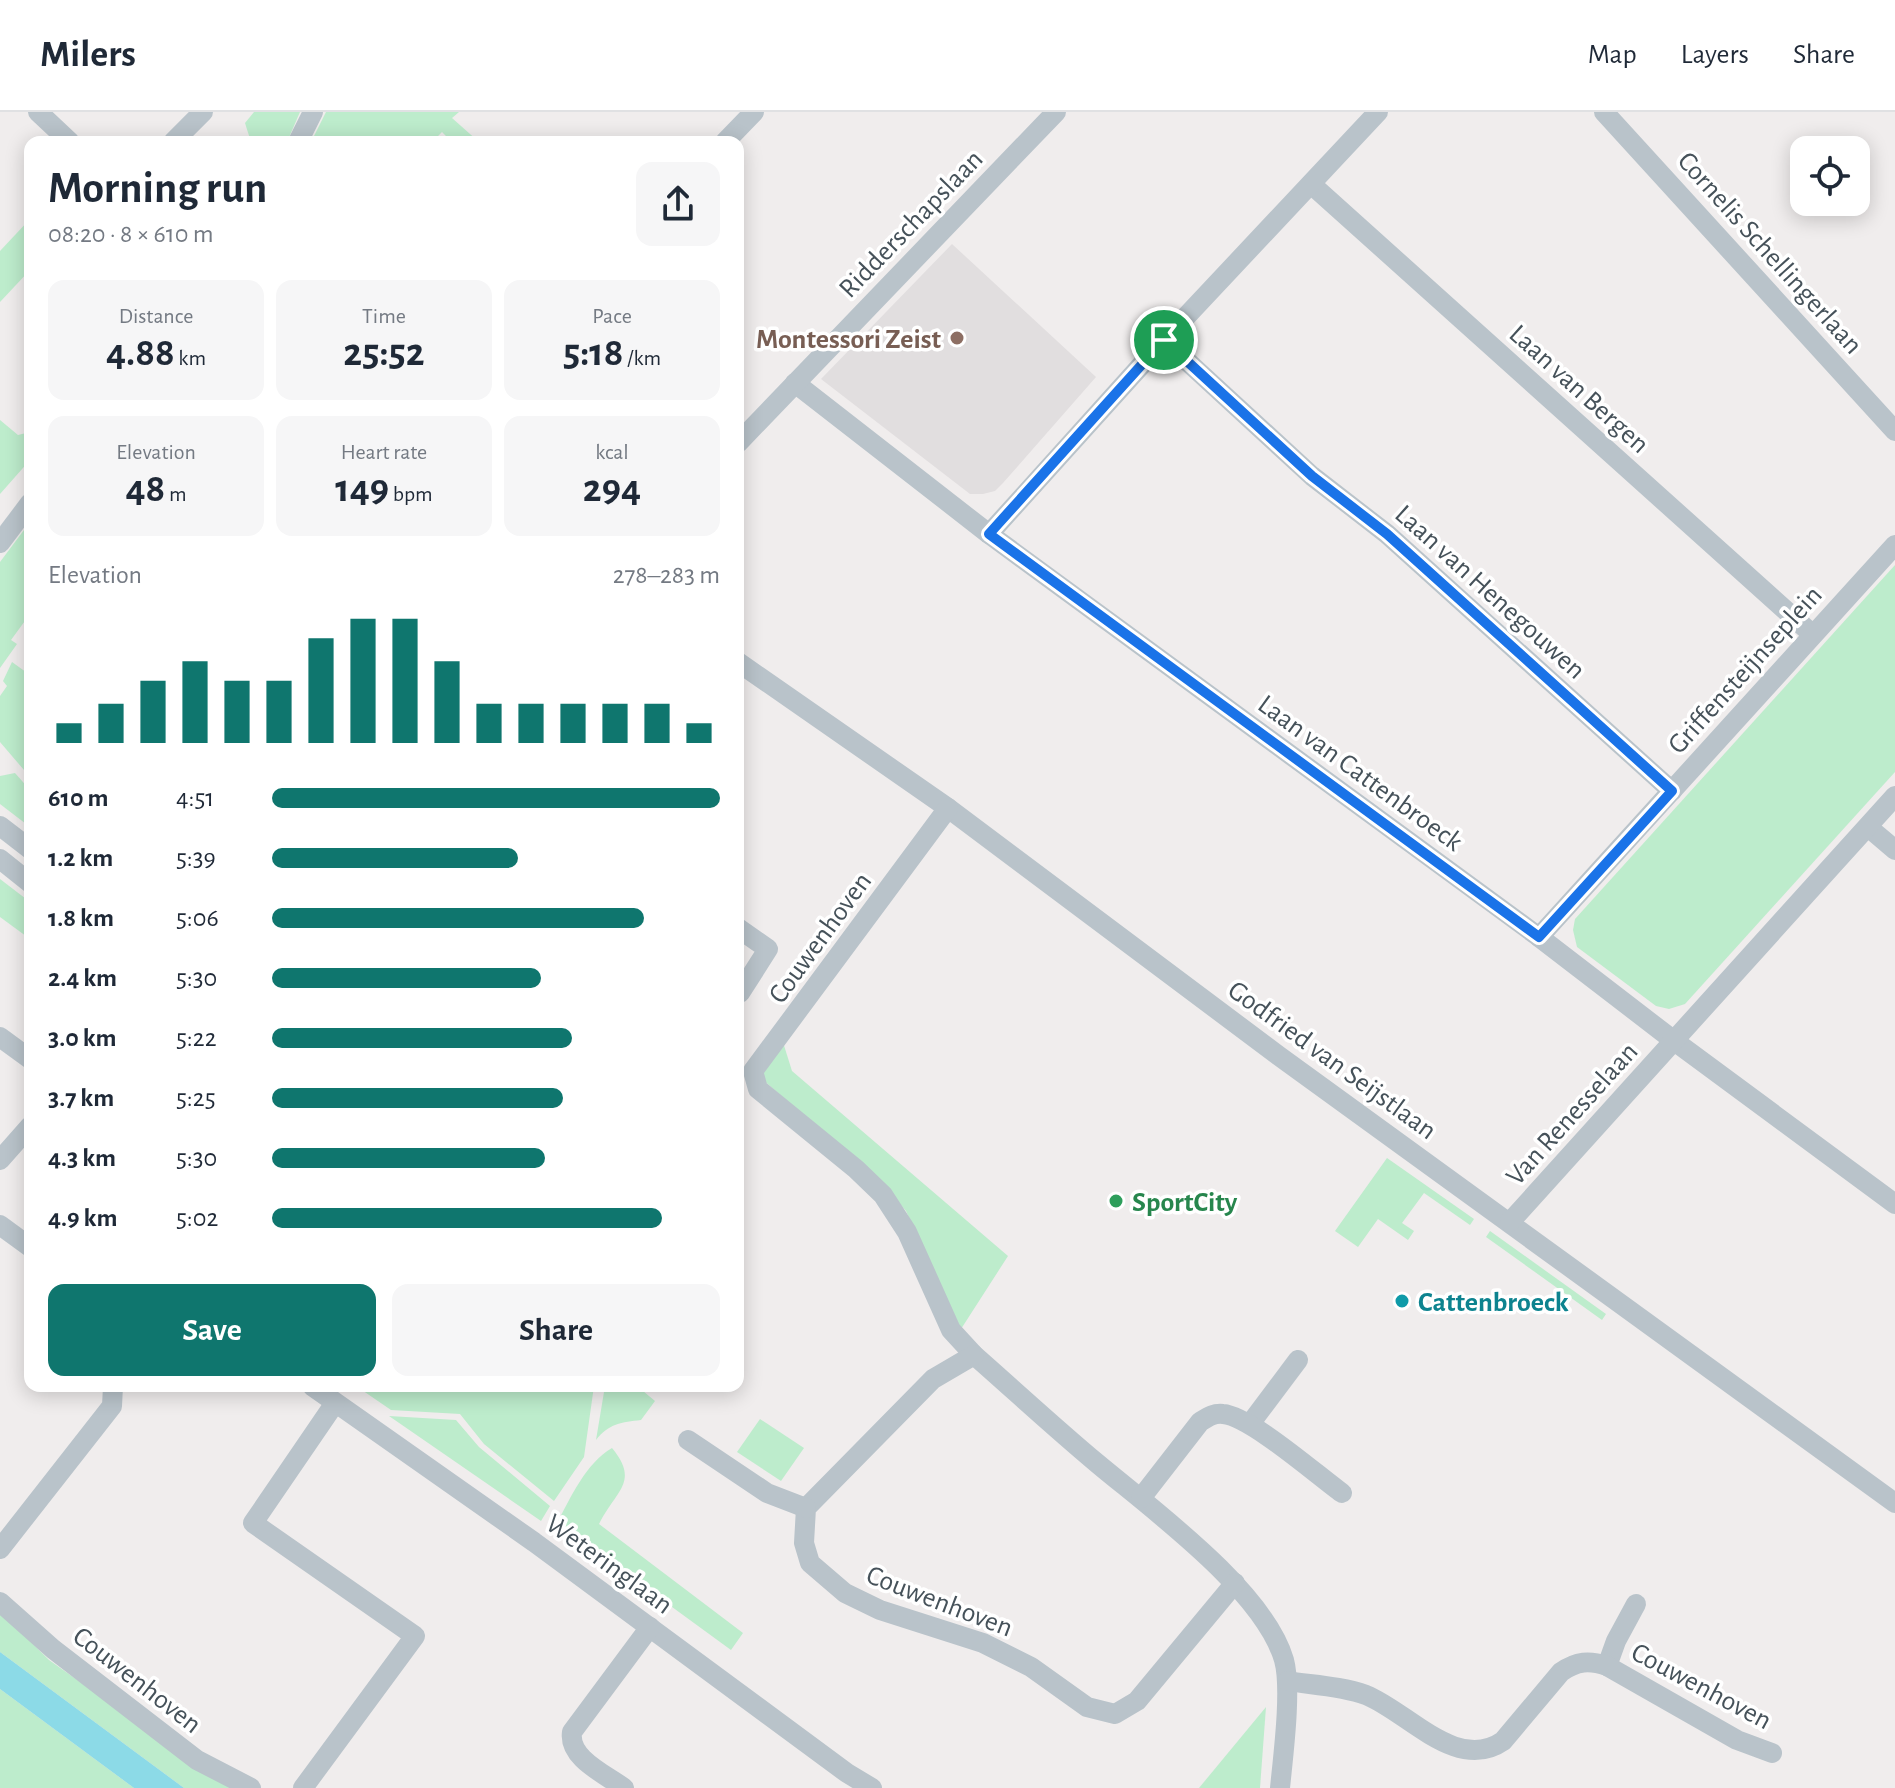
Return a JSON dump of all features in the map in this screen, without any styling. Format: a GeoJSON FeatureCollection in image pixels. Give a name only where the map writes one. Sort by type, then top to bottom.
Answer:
{"type":"FeatureCollection","features":[{"type":"Feature","properties":{"kind":"street"},"geometry":{"type":"LineString","coordinates":[[38,112],[64,136]]}},
{"type":"Feature","properties":{"kind":"street"},"geometry":{"type":"LineString","coordinates":[[179,136],[203,112]]}},
{"type":"Feature","properties":{"kind":"street"},"geometry":{"type":"LineString","coordinates":[[301,136],[313,112]]}},
{"type":"Feature","properties":{"kind":"street"},"geometry":{"type":"LineString","coordinates":[[731,136],[754,112]]}},
{"type":"Feature","properties":{"kind":"street","name":"Ridderschapslaan"},"geometry":{"type":"LineString","coordinates":[[744,437],[1056,112]]}},
{"type":"Feature","properties":{"kind":"street"},"geometry":{"type":"LineString","coordinates":[[989,534],[1164,340],[1378,112]]}},
{"type":"Feature","properties":{"kind":"street","name":"Cornelis Schellingerlaan"},"geometry":{"type":"LineString","coordinates":[[1604,112],[1895,431]]}},
{"type":"Feature","properties":{"kind":"street","name":"Laan van Bergen"},"geometry":{"type":"LineString","coordinates":[[1311,184],[1812,634]]}},
{"type":"Feature","properties":{"kind":"street","name":"Laan van Henegouwen"},"geometry":{"type":"LineString","coordinates":[[1164,340],[1312,476],[1387,534],[1672,791]]}},
{"type":"Feature","properties":{"kind":"street","name":"Laan van Cattenbroeck"},"geometry":{"type":"LineString","coordinates":[[795,383],[989,534],[1539,937],[1895,1204]]}},
{"type":"Feature","properties":{"kind":"street"},"geometry":{"type":"LineString","coordinates":[[0,543],[24,511]]}},
{"type":"Feature","properties":{"kind":"street","name":"Griffensteijnseplein"},"geometry":{"type":"LineString","coordinates":[[1539,937],[1895,545]]}},
{"type":"Feature","properties":{"kind":"street","name":"Godfried van Seijstlaan"},"geometry":{"type":"LineString","coordinates":[[744,666],[948,808],[1279,1056],[1895,1503]]}},
{"type":"Feature","properties":{"kind":"street"},"geometry":{"type":"LineString","coordinates":[[1673,1040],[1895,796]]}},
{"type":"Feature","properties":{"kind":"street","name":"Couwenhoven"},"geometry":{"type":"LineString","coordinates":[[948,808],[753,1071],[758,1089],[883,1195],[907,1232],[951,1330],[974,1355],[1141,1498],[1235,1583],[1260,1613],[1285,1661],[1287,1681],[1280,1788]]}},
{"type":"Feature","properties":{"kind":"street"},"geometry":{"type":"LineString","coordinates":[[0,826],[24,844]]}},
{"type":"Feature","properties":{"kind":"street"},"geometry":{"type":"LineString","coordinates":[[1868,827],[1895,850]]}},
{"type":"Feature","properties":{"kind":"street"},"geometry":{"type":"LineString","coordinates":[[0,859],[24,878]]}},
{"type":"Feature","properties":{"kind":"street","name":"Couwenhoven"},"geometry":{"type":"LineString","coordinates":[[744,932],[768,949],[744,987]]}},
{"type":"Feature","properties":{"kind":"street"},"geometry":{"type":"LineString","coordinates":[[0,1037],[24,1055]]}},
{"type":"Feature","properties":{"kind":"street","name":"Van Renesselaan"},"geometry":{"type":"LineString","coordinates":[[1510,1222],[1673,1040]]}},
{"type":"Feature","properties":{"kind":"street"},"geometry":{"type":"LineString","coordinates":[[0,1160],[24,1133]]}},
{"type":"Feature","properties":{"kind":"street"},"geometry":{"type":"LineString","coordinates":[[0,1225],[24,1243]]}},
{"type":"Feature","properties":{"kind":"street"},"geometry":{"type":"LineString","coordinates":[[688,1440],[767,1493],[806,1508],[933,1379],[974,1355]]}},
{"type":"Feature","properties":{"kind":"street"},"geometry":{"type":"LineString","coordinates":[[1250,1424],[1298,1360]]}},
{"type":"Feature","properties":{"kind":"street"},"geometry":{"type":"LineString","coordinates":[[0,1549],[112,1406],[113,1392]]}},
{"type":"Feature","properties":{"kind":"street","name":"Weteringlaan"},"geometry":{"type":"LineString","coordinates":[[320,1392],[534,1542],[847,1773],[872,1788]]}},
{"type":"Feature","properties":{"kind":"street"},"geometry":{"type":"LineString","coordinates":[[303,1788],[415,1636],[253,1523],[335,1403]]}},
{"type":"Feature","properties":{"kind":"street"},"geometry":{"type":"LineString","coordinates":[[1141,1498],[1200,1422],[1212,1415],[1225,1414],[1250,1424],[1342,1493]]}},
{"type":"Feature","properties":{"kind":"street","name":"Couwenhoven"},"geometry":{"type":"LineString","coordinates":[[806,1508],[804,1543],[810,1563],[845,1593],[880,1610],[983,1643],[1031,1667],[1087,1707],[1115,1714],[1137,1701],[1235,1583]]}},
{"type":"Feature","properties":{"kind":"street","name":"Couwenhoven"},"geometry":{"type":"LineString","coordinates":[[0,1602],[53,1649],[197,1760],[251,1788]]}},
{"type":"Feature","properties":{"kind":"street","name":"Couwenhoven"},"geometry":{"type":"LineString","coordinates":[[1607,1666],[1616,1641],[1636,1604]]}},
{"type":"Feature","properties":{"kind":"street"},"geometry":{"type":"LineString","coordinates":[[624,1788],[575,1752],[570,1743],[572,1732],[650,1627]]}},
{"type":"Feature","properties":{"kind":"street","name":"Couwenhoven"},"geometry":{"type":"LineString","coordinates":[[1287,1681],[1362,1694],[1452,1746],[1473,1752],[1492,1748],[1503,1741],[1561,1672],[1583,1662],[1607,1666],[1737,1740],[1772,1753]]}},
{"type":"Feature","properties":{"kind":"shaded area","name":"Montessori Zeist"},"geometry":{"type":"Polygon","coordinates":[[[952,244],[1096,377],[1003,483],[995,491],[983,494],[970,494],[821,379],[952,244]]]}},
{"type":"Feature","properties":{"kind":"green space"},"geometry":{"type":"Polygon","coordinates":[[[254,112],[300,112],[290,136],[249,136],[245,123],[254,112]]]}},
{"type":"Feature","properties":{"kind":"green space"},"geometry":{"type":"Polygon","coordinates":[[[326,112],[459,112],[452,118],[472,136],[446,136],[442,132],[438,136],[314,136],[326,112]]]}},
{"type":"Feature","properties":{"kind":"green space"},"geometry":{"type":"Polygon","coordinates":[[[24,225],[24,276],[0,302],[0,251],[24,225]]]}},
{"type":"Feature","properties":{"kind":"green space"},"geometry":{"type":"Polygon","coordinates":[[[0,420],[18,435],[24,434],[24,467],[0,494],[0,420]]]}},
{"type":"Feature","properties":{"kind":"green space"},"geometry":{"type":"Polygon","coordinates":[[[24,530],[24,622],[11,640],[17,644],[0,668],[0,562],[24,530]]]}},
{"type":"Feature","properties":{"kind":"green space"},"geometry":{"type":"Polygon","coordinates":[[[1895,565],[1895,772],[1685,1004],[1669,1009],[1656,1006],[1577,947],[1573,930],[1575,919],[1895,565]]]}},
{"type":"Feature","properties":{"kind":"green space"},"geometry":{"type":"Polygon","coordinates":[[[12,662],[24,671],[24,770],[0,742],[0,696],[7,686],[3,681],[12,662]]]}},
{"type":"Feature","properties":{"kind":"green space"},"geometry":{"type":"Polygon","coordinates":[[[15,773],[24,783],[24,822],[0,804],[0,776],[15,773]]]}},
{"type":"Feature","properties":{"kind":"green space"},"geometry":{"type":"Polygon","coordinates":[[[0,879],[24,897],[24,935],[0,917],[0,879]]]}},
{"type":"Feature","properties":{"kind":"green space"},"geometry":{"type":"Polygon","coordinates":[[[782,1039],[792,1071],[1008,1256],[961,1329],[906,1211],[882,1183],[762,1079],[762,1066],[782,1039]]]}},
{"type":"Feature","properties":{"kind":"green space"},"geometry":{"type":"Polygon","coordinates":[[[1387,1158],[1474,1219],[1470,1225],[1424,1193],[1402,1223],[1414,1231],[1408,1240],[1378,1219],[1358,1247],[1335,1231],[1387,1158]]]}},
{"type":"Feature","properties":{"kind":"green space"},"geometry":{"type":"Polygon","coordinates":[[[1490,1231],[1606,1314],[1602,1320],[1486,1237],[1490,1231]]]}},
{"type":"Feature","properties":{"kind":"green space"},"geometry":{"type":"Polygon","coordinates":[[[365,1392],[593,1392],[584,1457],[554,1501],[484,1444],[460,1414],[391,1410],[365,1392]]]}},
{"type":"Feature","properties":{"kind":"green space"},"geometry":{"type":"Polygon","coordinates":[[[604,1392],[644,1392],[655,1401],[641,1420],[616,1425],[605,1430],[596,1440],[604,1392]]]}},
{"type":"Feature","properties":{"kind":"green space"},"geometry":{"type":"Polygon","coordinates":[[[389,1416],[456,1420],[479,1447],[550,1506],[541,1521],[389,1416]]]}},
{"type":"Feature","properties":{"kind":"green space"},"geometry":{"type":"Polygon","coordinates":[[[760,1419],[804,1448],[781,1481],[737,1452],[760,1419]]]}},
{"type":"Feature","properties":{"kind":"green space"},"geometry":{"type":"Polygon","coordinates":[[[612,1448],[624,1469],[625,1478],[599,1524],[743,1633],[731,1650],[557,1523],[587,1471],[612,1448]]]}},
{"type":"Feature","properties":{"kind":"green space"},"geometry":{"type":"Polygon","coordinates":[[[0,1611],[49,1660],[230,1788],[184,1788],[0,1652],[0,1611]]]}},
{"type":"Feature","properties":{"kind":"green space"},"geometry":{"type":"Polygon","coordinates":[[[0,1689],[134,1788],[0,1788],[0,1689]]]}},
{"type":"Feature","properties":{"kind":"green space"},"geometry":{"type":"Polygon","coordinates":[[[1266,1707],[1260,1788],[1199,1788],[1266,1707]]]}},
{"type":"Feature","properties":{"kind":"water"},"geometry":{"type":"Polygon","coordinates":[[[0,1652],[184,1788],[134,1788],[0,1689],[0,1652]]]}},
{"type":"Feature","properties":{"kind":"place","name":"Montessori Zeist"},"geometry":{"type":"Point","coordinates":[957,338]}},
{"type":"Feature","properties":{"kind":"place","name":"SportCity"},"geometry":{"type":"Point","coordinates":[1116,1201]}},
{"type":"Feature","properties":{"kind":"place","name":"Cattenbroeck"},"geometry":{"type":"Point","coordinates":[1402,1301]}},
{"type":"Feature","properties":{"kind":"route"},"geometry":{"type":"LineString","coordinates":[[1164,340],[1312,476],[1387,534],[1672,791],[1539,937],[989,534],[1164,340]]}}]}
